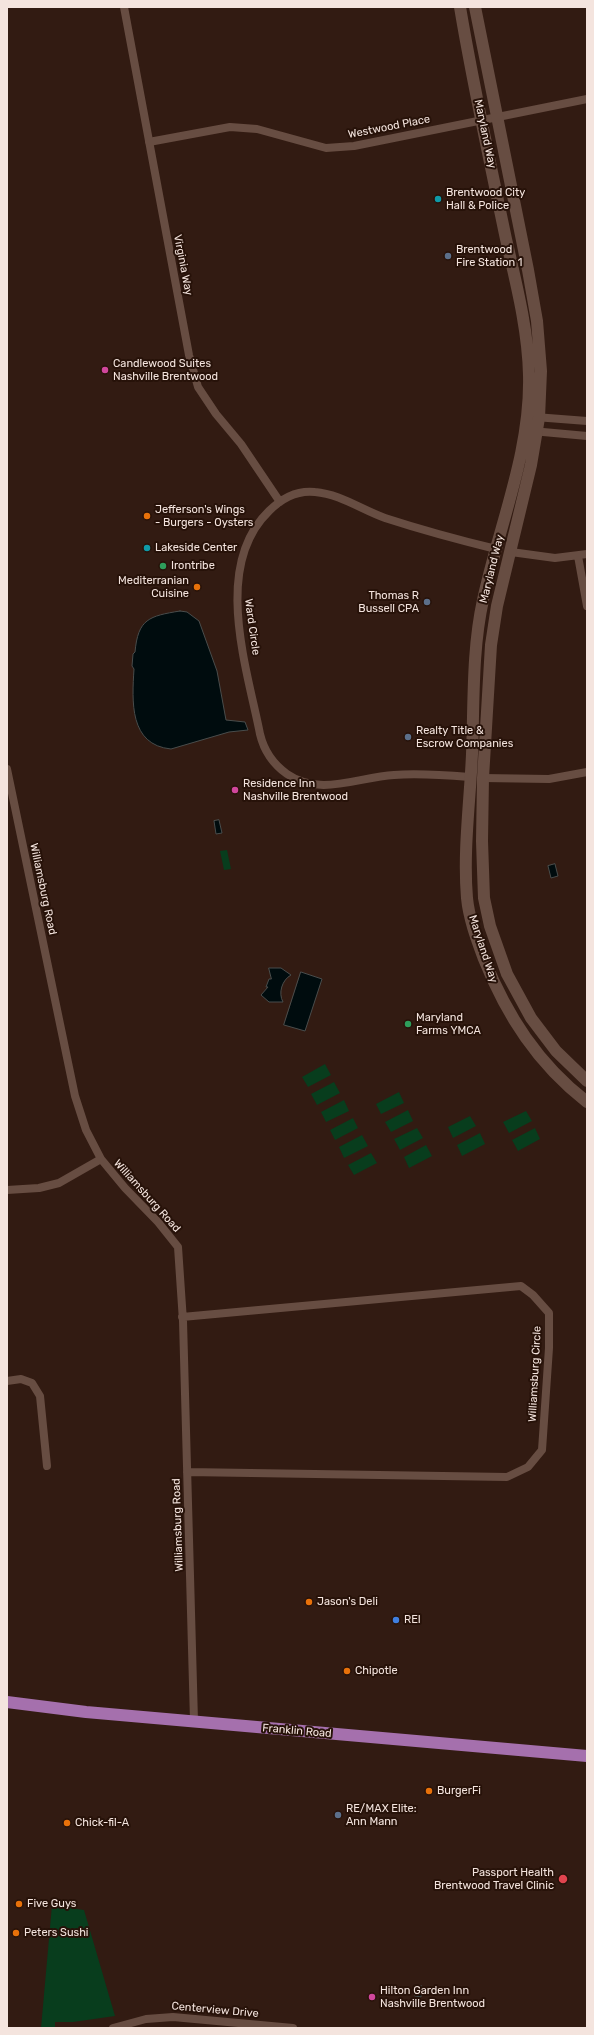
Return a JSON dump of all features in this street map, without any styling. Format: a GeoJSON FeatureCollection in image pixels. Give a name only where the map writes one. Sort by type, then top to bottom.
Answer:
{"type":"FeatureCollection","features":[{"type":"Feature","properties":{"kind":"main road","name":"Maryland Way"},"geometry":{"type":"LineString","coordinates":[[460,7],[525,338],[534,417]]}},
{"type":"Feature","properties":{"kind":"main road","name":"Maryland Way"},"geometry":{"type":"LineString","coordinates":[[475,7],[537,321],[541,371],[534,417],[496,549],[483,599],[477,636],[471,777],[466,838],[467,900],[478,942],[495,986],[510,1016],[530,1045],[548,1067],[585,1095]]}},
{"type":"Feature","properties":{"kind":"main road"},"geometry":{"type":"LineString","coordinates":[[506,236],[523,246]]}},
{"type":"Feature","properties":{"kind":"main road","name":"Maryland Way"},"geometry":{"type":"LineString","coordinates":[[530,431],[528,479],[497,606],[491,645],[483,778],[482,841],[484,898],[490,926],[507,974],[531,1018],[556,1051],[587,1081]]}},
{"type":"Feature","properties":{"kind":"main road"},"geometry":{"type":"LineString","coordinates":[[496,549],[511,552]]}},
{"type":"Feature","properties":{"kind":"main road"},"geometry":{"type":"LineString","coordinates":[[471,777],[483,778]]}},
{"type":"Feature","properties":{"kind":"main road"},"geometry":{"type":"LineString","coordinates":[[467,900],[484,898]]}},
{"type":"Feature","properties":{"kind":"main road"},"geometry":{"type":"LineString","coordinates":[[530,1045],[544,1035]]}},
{"type":"Feature","properties":{"kind":"main road","name":"Franklin Road"},"geometry":{"type":"LineString","coordinates":[[7,1702],[86,1712],[587,1756]]}},
{"type":"Feature","properties":{"kind":"street","name":"Virginia Way"},"geometry":{"type":"LineString","coordinates":[[124,7],[188,355],[198,387],[216,414],[241,444],[280,502]]}},
{"type":"Feature","properties":{"kind":"street","name":"Westwood Place"},"geometry":{"type":"LineString","coordinates":[[148,142],[230,127],[257,129],[326,148],[354,146],[587,99]]}},
{"type":"Feature","properties":{"kind":"street"},"geometry":{"type":"LineString","coordinates":[[534,417],[587,421]]}},
{"type":"Feature","properties":{"kind":"street"},"geometry":{"type":"LineString","coordinates":[[530,431],[587,436]]}},
{"type":"Feature","properties":{"kind":"street","name":"Ward Circle"},"geometry":{"type":"LineString","coordinates":[[471,777],[431,774],[394,775],[320,786],[304,783],[278,768],[271,759],[262,742],[238,622],[236,590],[242,557],[262,518],[280,502],[292,495],[304,492],[329,494],[385,518],[496,549]]}},
{"type":"Feature","properties":{"kind":"street"},"geometry":{"type":"LineString","coordinates":[[511,552],[547,557],[578,556],[587,554]]}},
{"type":"Feature","properties":{"kind":"street"},"geometry":{"type":"LineString","coordinates":[[578,556],[587,606]]}},
{"type":"Feature","properties":{"kind":"street","name":"Williamsburg Road"},"geometry":{"type":"LineString","coordinates":[[7,769],[9,791],[75,1096],[86,1130],[101,1160],[124,1188],[158,1222],[178,1247],[188,1472],[194,1721]]}},
{"type":"Feature","properties":{"kind":"street"},"geometry":{"type":"LineString","coordinates":[[483,778],[549,779],[587,772]]}},
{"type":"Feature","properties":{"kind":"street"},"geometry":{"type":"LineString","coordinates":[[7,1190],[39,1188],[59,1183],[101,1160]]}},
{"type":"Feature","properties":{"kind":"street","name":"Williamsburg Circle"},"geometry":{"type":"LineString","coordinates":[[182,1317],[521,1286],[533,1295],[549,1313],[549,1348],[542,1450],[528,1467],[507,1477],[188,1472]]}},
{"type":"Feature","properties":{"kind":"street"},"geometry":{"type":"LineString","coordinates":[[7,1381],[21,1379],[32,1383],[40,1396],[47,1466]]}},
{"type":"Feature","properties":{"kind":"street","name":"Centerview Drive"},"geometry":{"type":"LineString","coordinates":[[113,2028],[146,2019],[173,2017],[293,2028]]}},
{"type":"Feature","properties":{"kind":"green space"},"geometry":{"type":"Polygon","coordinates":[[[227,850],[231,869],[224,870],[220,851],[227,850]]]}},
{"type":"Feature","properties":{"kind":"green space"},"geometry":{"type":"Polygon","coordinates":[[[325,1064],[331,1075],[308,1087],[302,1077],[325,1064]]]}},
{"type":"Feature","properties":{"kind":"green space"},"geometry":{"type":"Polygon","coordinates":[[[334,1082],[340,1093],[317,1105],[311,1094],[334,1082]]]}},
{"type":"Feature","properties":{"kind":"green space"},"geometry":{"type":"Polygon","coordinates":[[[399,1092],[404,1103],[381,1114],[376,1104],[399,1092]]]}},
{"type":"Feature","properties":{"kind":"green space"},"geometry":{"type":"Polygon","coordinates":[[[344,1100],[349,1111],[326,1122],[321,1112],[344,1100]]]}},
{"type":"Feature","properties":{"kind":"green space"},"geometry":{"type":"Polygon","coordinates":[[[408,1110],[413,1121],[391,1132],[385,1122],[408,1110]]]}},
{"type":"Feature","properties":{"kind":"green space"},"geometry":{"type":"Polygon","coordinates":[[[526,1111],[532,1121],[509,1133],[503,1122],[526,1111]]]}},
{"type":"Feature","properties":{"kind":"green space"},"geometry":{"type":"Polygon","coordinates":[[[470,1116],[476,1126],[453,1138],[448,1127],[470,1116]]]}},
{"type":"Feature","properties":{"kind":"green space"},"geometry":{"type":"Polygon","coordinates":[[[353,1118],[358,1128],[335,1140],[330,1130],[353,1118]]]}},
{"type":"Feature","properties":{"kind":"green space"},"geometry":{"type":"Polygon","coordinates":[[[417,1128],[423,1138],[400,1150],[394,1139],[417,1128]]]}},
{"type":"Feature","properties":{"kind":"green space"},"geometry":{"type":"Polygon","coordinates":[[[535,1128],[540,1139],[518,1151],[512,1140],[535,1128]]]}},
{"type":"Feature","properties":{"kind":"green space"},"geometry":{"type":"Polygon","coordinates":[[[480,1133],[485,1144],[462,1156],[457,1145],[480,1133]]]}},
{"type":"Feature","properties":{"kind":"green space"},"geometry":{"type":"Polygon","coordinates":[[[362,1135],[368,1146],[344,1158],[339,1147],[362,1135]]]}},
{"type":"Feature","properties":{"kind":"green space"},"geometry":{"type":"Polygon","coordinates":[[[426,1145],[432,1156],[409,1168],[404,1157],[426,1145]]]}},
{"type":"Feature","properties":{"kind":"green space"},"geometry":{"type":"Polygon","coordinates":[[[371,1153],[377,1163],[354,1175],[348,1165],[371,1153]]]}},
{"type":"Feature","properties":{"kind":"green space"},"geometry":{"type":"Polygon","coordinates":[[[52,1905],[84,1910],[115,2016],[73,2022],[55,2022],[55,2028],[41,2028],[52,1905]]]}},
{"type":"Feature","properties":{"kind":"shaded area"},"geometry":{"type":"Polygon","coordinates":[[[180,611],[187,612],[199,621],[217,671],[226,720],[245,722],[248,730],[229,732],[171,749],[157,746],[147,739],[140,730],[136,720],[134,707],[134,669],[132,666],[133,654],[135,652],[139,632],[142,626],[153,617],[180,611]]]}},
{"type":"Feature","properties":{"kind":"shaded area"},"geometry":{"type":"Polygon","coordinates":[[[219,820],[222,833],[216,834],[214,821],[219,820]]]}},
{"type":"Feature","properties":{"kind":"shaded area"},"geometry":{"type":"Polygon","coordinates":[[[555,864],[558,876],[551,878],[548,866],[555,864]]]}},
{"type":"Feature","properties":{"kind":"shaded area"},"geometry":{"type":"Polygon","coordinates":[[[269,968],[281,968],[291,975],[283,983],[281,995],[283,1002],[269,1002],[261,995],[268,987],[266,987],[269,979],[271,979],[269,968]]]}},
{"type":"Feature","properties":{"kind":"shaded area"},"geometry":{"type":"Polygon","coordinates":[[[301,972],[322,979],[305,1031],[284,1025],[301,972]]]}},
{"type":"Feature","properties":{"kind":"shaded area"},"geometry":{"type":"Polygon","coordinates":[[[416,1985],[422,1986],[421,1997],[415,1996],[416,1985]]]}},
{"type":"Feature","properties":{"kind":"place","name":"Brentwood City Hall & Police"},"geometry":{"type":"Point","coordinates":[438,199]}},
{"type":"Feature","properties":{"kind":"place","name":"Brentwood Fire Station 1"},"geometry":{"type":"Point","coordinates":[448,256]}},
{"type":"Feature","properties":{"kind":"place","name":"Candlewood Suites Nashville Brentwood"},"geometry":{"type":"Point","coordinates":[105,370]}},
{"type":"Feature","properties":{"kind":"place","name":"Jefferson's Wings - Burgers - Oysters"},"geometry":{"type":"Point","coordinates":[147,516]}},
{"type":"Feature","properties":{"kind":"place","name":"Lakeside Center"},"geometry":{"type":"Point","coordinates":[147,548]}},
{"type":"Feature","properties":{"kind":"place","name":"Irontribe"},"geometry":{"type":"Point","coordinates":[163,566]}},
{"type":"Feature","properties":{"kind":"place","name":"Mediterranian Cuisine"},"geometry":{"type":"Point","coordinates":[197,587]}},
{"type":"Feature","properties":{"kind":"place","name":"Thomas R Bussell CPA"},"geometry":{"type":"Point","coordinates":[427,602]}},
{"type":"Feature","properties":{"kind":"place","name":"Realty Title & Escrow Companies"},"geometry":{"type":"Point","coordinates":[408,737]}},
{"type":"Feature","properties":{"kind":"place","name":"Residence Inn Nashville Brentwood"},"geometry":{"type":"Point","coordinates":[235,790]}},
{"type":"Feature","properties":{"kind":"place","name":"Maryland Farms YMCA"},"geometry":{"type":"Point","coordinates":[408,1024]}},
{"type":"Feature","properties":{"kind":"place","name":"Jason's Deli"},"geometry":{"type":"Point","coordinates":[309,1602]}},
{"type":"Feature","properties":{"kind":"place","name":"REI"},"geometry":{"type":"Point","coordinates":[396,1620]}},
{"type":"Feature","properties":{"kind":"place","name":"Chipotle"},"geometry":{"type":"Point","coordinates":[347,1671]}},
{"type":"Feature","properties":{"kind":"place","name":"BurgerFi"},"geometry":{"type":"Point","coordinates":[429,1791]}},
{"type":"Feature","properties":{"kind":"place","name":"RE/MAX Elite: Ann Mann"},"geometry":{"type":"Point","coordinates":[338,1815]}},
{"type":"Feature","properties":{"kind":"place","name":"Chick-fil-A"},"geometry":{"type":"Point","coordinates":[67,1823]}},
{"type":"Feature","properties":{"kind":"place","name":"Passport Health Brentwood Travel Clinic"},"geometry":{"type":"Point","coordinates":[563,1879]}},
{"type":"Feature","properties":{"kind":"place","name":"Five Guys"},"geometry":{"type":"Point","coordinates":[19,1904]}},
{"type":"Feature","properties":{"kind":"place","name":"Peters Sushi"},"geometry":{"type":"Point","coordinates":[16,1933]}},
{"type":"Feature","properties":{"kind":"place","name":"Hilton Garden Inn Nashville Brentwood"},"geometry":{"type":"Point","coordinates":[372,1997]}}]}
